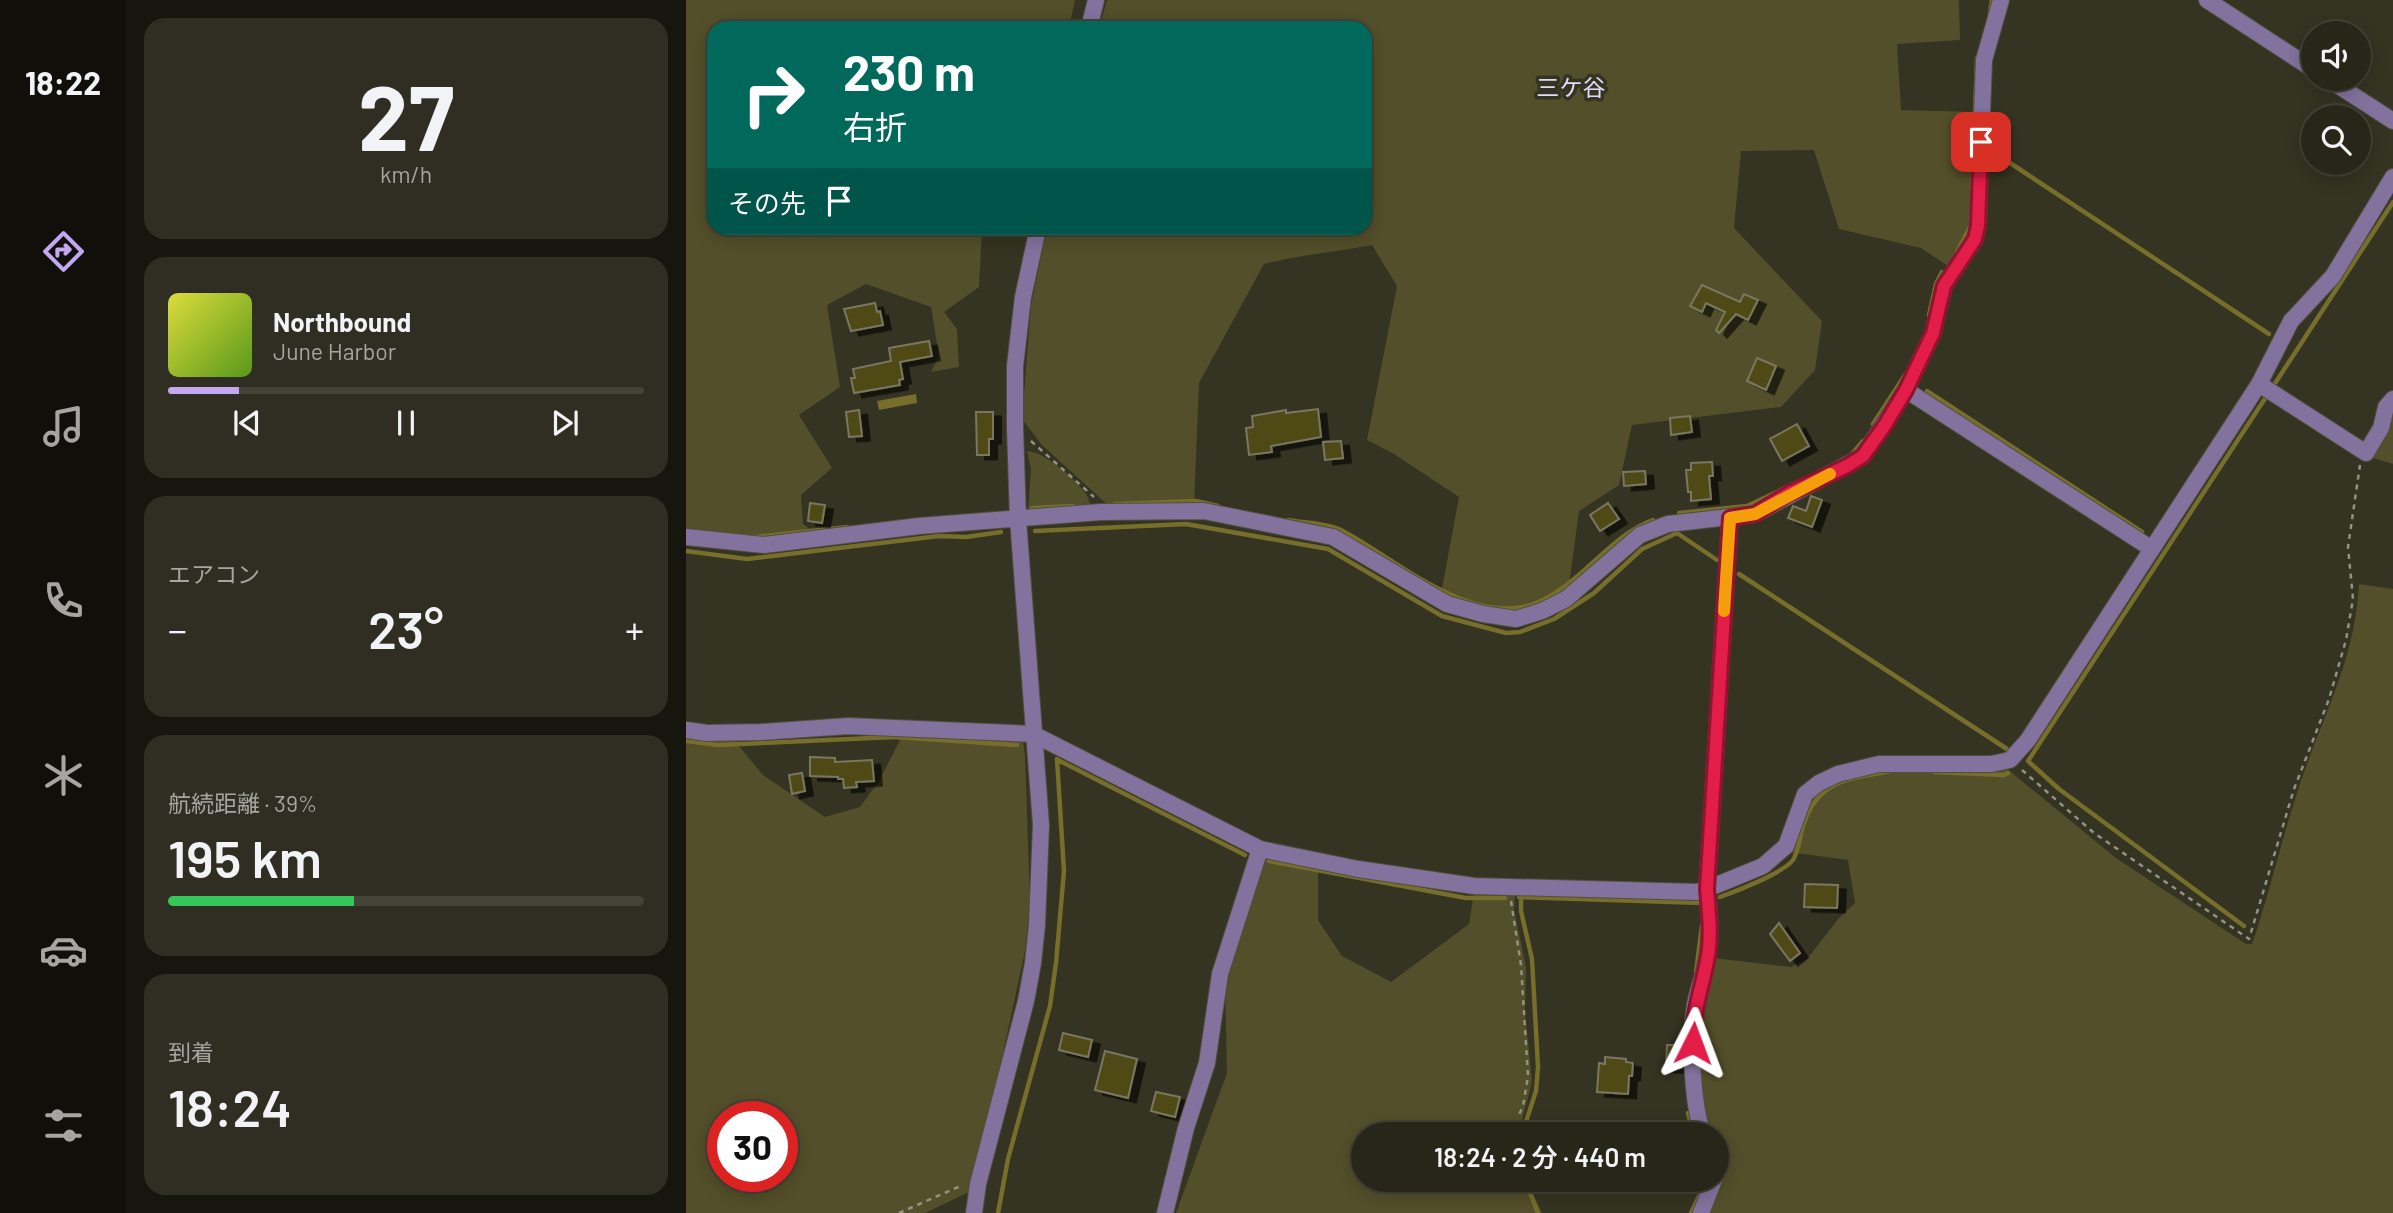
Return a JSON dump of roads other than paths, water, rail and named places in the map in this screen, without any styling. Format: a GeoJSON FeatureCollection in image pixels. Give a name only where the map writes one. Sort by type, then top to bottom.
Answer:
{"type":"FeatureCollection","features":[{"type":"Feature","properties":{"kind":"street"},"geometry":{"type":"LineString","coordinates":[[1091,21],[1096,0]]}},
{"type":"Feature","properties":{"kind":"street"},"geometry":{"type":"LineString","coordinates":[[686,537],[764,545],[919,526],[1101,512],[1204,511],[1333,537],[1447,604],[1483,614],[1516,619],[1542,611],[1566,599],[1640,535],[1668,524],[1755,514],[1863,456],[1906,390],[1933,333],[1944,286],[1975,239],[1978,226],[1984,60],[2001,0]]}},
{"type":"Feature","properties":{"kind":"street"},"geometry":{"type":"LineString","coordinates":[[2207,0],[2301,61]]}},
{"type":"Feature","properties":{"kind":"street"},"geometry":{"type":"LineString","coordinates":[[2347,91],[2393,121]]}},
{"type":"Feature","properties":{"kind":"street"},"geometry":{"type":"LineString","coordinates":[[686,730],[707,733],[761,732],[848,726],[1033,734],[1259,849],[1358,869],[1474,886],[1698,892],[1763,866],[1786,846],[1805,794],[1819,783],[1838,774],[1879,764],[1991,764],[2010,760],[2028,740],[2259,384],[2291,321],[2333,276],[2393,177]]}},
{"type":"Feature","properties":{"kind":"street"},"geometry":{"type":"LineString","coordinates":[[974,1213],[978,1184],[1007,1077],[1033,963],[1037,926],[1041,825],[1018,519],[1015,428],[1015,366],[1023,297],[1036,235]]}},
{"type":"Feature","properties":{"kind":"street"},"geometry":{"type":"LineString","coordinates":[[2259,384],[2366,453],[2381,428],[2386,407],[2393,399]]}},
{"type":"Feature","properties":{"kind":"street"},"geometry":{"type":"LineString","coordinates":[[1906,390],[2152,549]]}},
{"type":"Feature","properties":{"kind":"street"},"geometry":{"type":"LineString","coordinates":[[1699,1122],[1693,1026],[1694,1009],[1707,959],[1710,918],[1707,889],[1730,518]]}},
{"type":"Feature","properties":{"kind":"street"},"geometry":{"type":"LineString","coordinates":[[1165,1213],[1186,1128],[1207,1063],[1220,974],[1259,849]]}},
{"type":"Feature","properties":{"kind":"street"},"geometry":{"type":"LineString","coordinates":[[1701,1213],[1709,1192]]}},
{"type":"Feature","properties":{"kind":"waterway"},"geometry":{"type":"LineString","coordinates":[[1990,13],[1992,0]]}},
{"type":"Feature","properties":{"kind":"waterway"},"geometry":{"type":"LineString","coordinates":[[1972,189],[1977,58]]}},
{"type":"Feature","properties":{"kind":"waterway"},"geometry":{"type":"LineString","coordinates":[[1995,153],[2269,334]]}},
{"type":"Feature","properties":{"kind":"waterway"},"geometry":{"type":"LineString","coordinates":[[2274,385],[2393,202]]}},
{"type":"Feature","properties":{"kind":"waterway"},"geometry":{"type":"LineString","coordinates":[[1957,252],[1969,229]]}},
{"type":"Feature","properties":{"kind":"waterway"},"geometry":{"type":"LineString","coordinates":[[1929,315],[1936,284],[1942,272]]}},
{"type":"Feature","properties":{"kind":"waterway"},"geometry":{"type":"LineString","coordinates":[[1873,424],[1905,375]]}},
{"type":"Feature","properties":{"kind":"waterway"},"geometry":{"type":"LineString","coordinates":[[1927,391],[2142,532]]}},
{"type":"Feature","properties":{"kind":"waterway"},"geometry":{"type":"LineString","coordinates":[[2244,926],[2059,789],[2028,761],[2266,397]]}},
{"type":"Feature","properties":{"kind":"waterway"},"geometry":{"type":"LineString","coordinates":[[1852,454],[1863,441]]}},
{"type":"Feature","properties":{"kind":"waterway"},"geometry":{"type":"LineString","coordinates":[[1679,513],[1747,506],[1804,479]]}},
{"type":"Feature","properties":{"kind":"waterway"},"geometry":{"type":"LineString","coordinates":[[1115,504],[1196,501],[1218,506]]}},
{"type":"Feature","properties":{"kind":"waterway"},"geometry":{"type":"LineString","coordinates":[[1032,508],[1073,506]]}},
{"type":"Feature","properties":{"kind":"waterway"},"geometry":{"type":"LineString","coordinates":[[1288,520],[1341,530],[1434,587],[1460,599],[1486,606],[1511,608],[1536,603],[1552,595],[1623,537],[1653,520]]}},
{"type":"Feature","properties":{"kind":"waterway"},"geometry":{"type":"LineString","coordinates":[[1035,531],[1186,524],[1328,549],[1442,616],[1506,633],[1520,632],[1554,619],[1594,593],[1642,549],[1677,533],[1717,560]]}},
{"type":"Feature","properties":{"kind":"waterway"},"geometry":{"type":"LineString","coordinates":[[754,537],[847,527]]}},
{"type":"Feature","properties":{"kind":"waterway"},"geometry":{"type":"LineString","coordinates":[[686,551],[747,559],[939,536],[966,537],[1001,532]]}},
{"type":"Feature","properties":{"kind":"waterway"},"geometry":{"type":"LineString","coordinates":[[1739,574],[2007,749]]}},
{"type":"Feature","properties":{"kind":"waterway"},"geometry":{"type":"LineString","coordinates":[[686,741],[718,745],[894,737],[1017,745]]}},
{"type":"Feature","properties":{"kind":"waterway"},"geometry":{"type":"LineString","coordinates":[[998,1213],[1008,1159],[1050,1006],[1056,963],[1064,871],[1057,759]]}},
{"type":"Feature","properties":{"kind":"waterway"},"geometry":{"type":"LineString","coordinates":[[1058,760],[1245,855]]}},
{"type":"Feature","properties":{"kind":"waterway"},"geometry":{"type":"LineString","coordinates":[[1720,897],[1770,876],[1793,860],[1810,808],[1827,789],[1849,779],[1891,771]]}},
{"type":"Feature","properties":{"kind":"waterway"},"geometry":{"type":"LineString","coordinates":[[1934,772],[2008,773]]}},
{"type":"Feature","properties":{"kind":"waterway"},"geometry":{"type":"LineString","coordinates":[[1269,861],[1466,898],[1505,898]]}},
{"type":"Feature","properties":{"kind":"waterway"},"geometry":{"type":"LineString","coordinates":[[1521,896],[1521,911],[1532,959],[1538,1067],[1536,1091],[1526,1122]]}},
{"type":"Feature","properties":{"kind":"waterway"},"geometry":{"type":"LineString","coordinates":[[1519,897],[1702,903],[1702,906]]}},
{"type":"Feature","properties":{"kind":"waterway"},"geometry":{"type":"LineString","coordinates":[[1696,972],[1702,925]]}},
{"type":"Feature","properties":{"kind":"waterway"},"geometry":{"type":"LineString","coordinates":[[1688,1113],[1690,1122]]}},
{"type":"Feature","properties":{"kind":"waterway"},"geometry":{"type":"LineString","coordinates":[[1530,1192],[1538,1213]]}},
{"type":"Feature","properties":{"kind":"waterway"},"geometry":{"type":"LineString","coordinates":[[1691,1213],[1701,1192]]}},
{"type":"Feature","properties":{"kind":"district","name":"三ケ谷"},"geometry":{"type":"Point","coordinates":[1571,87]}}]}
